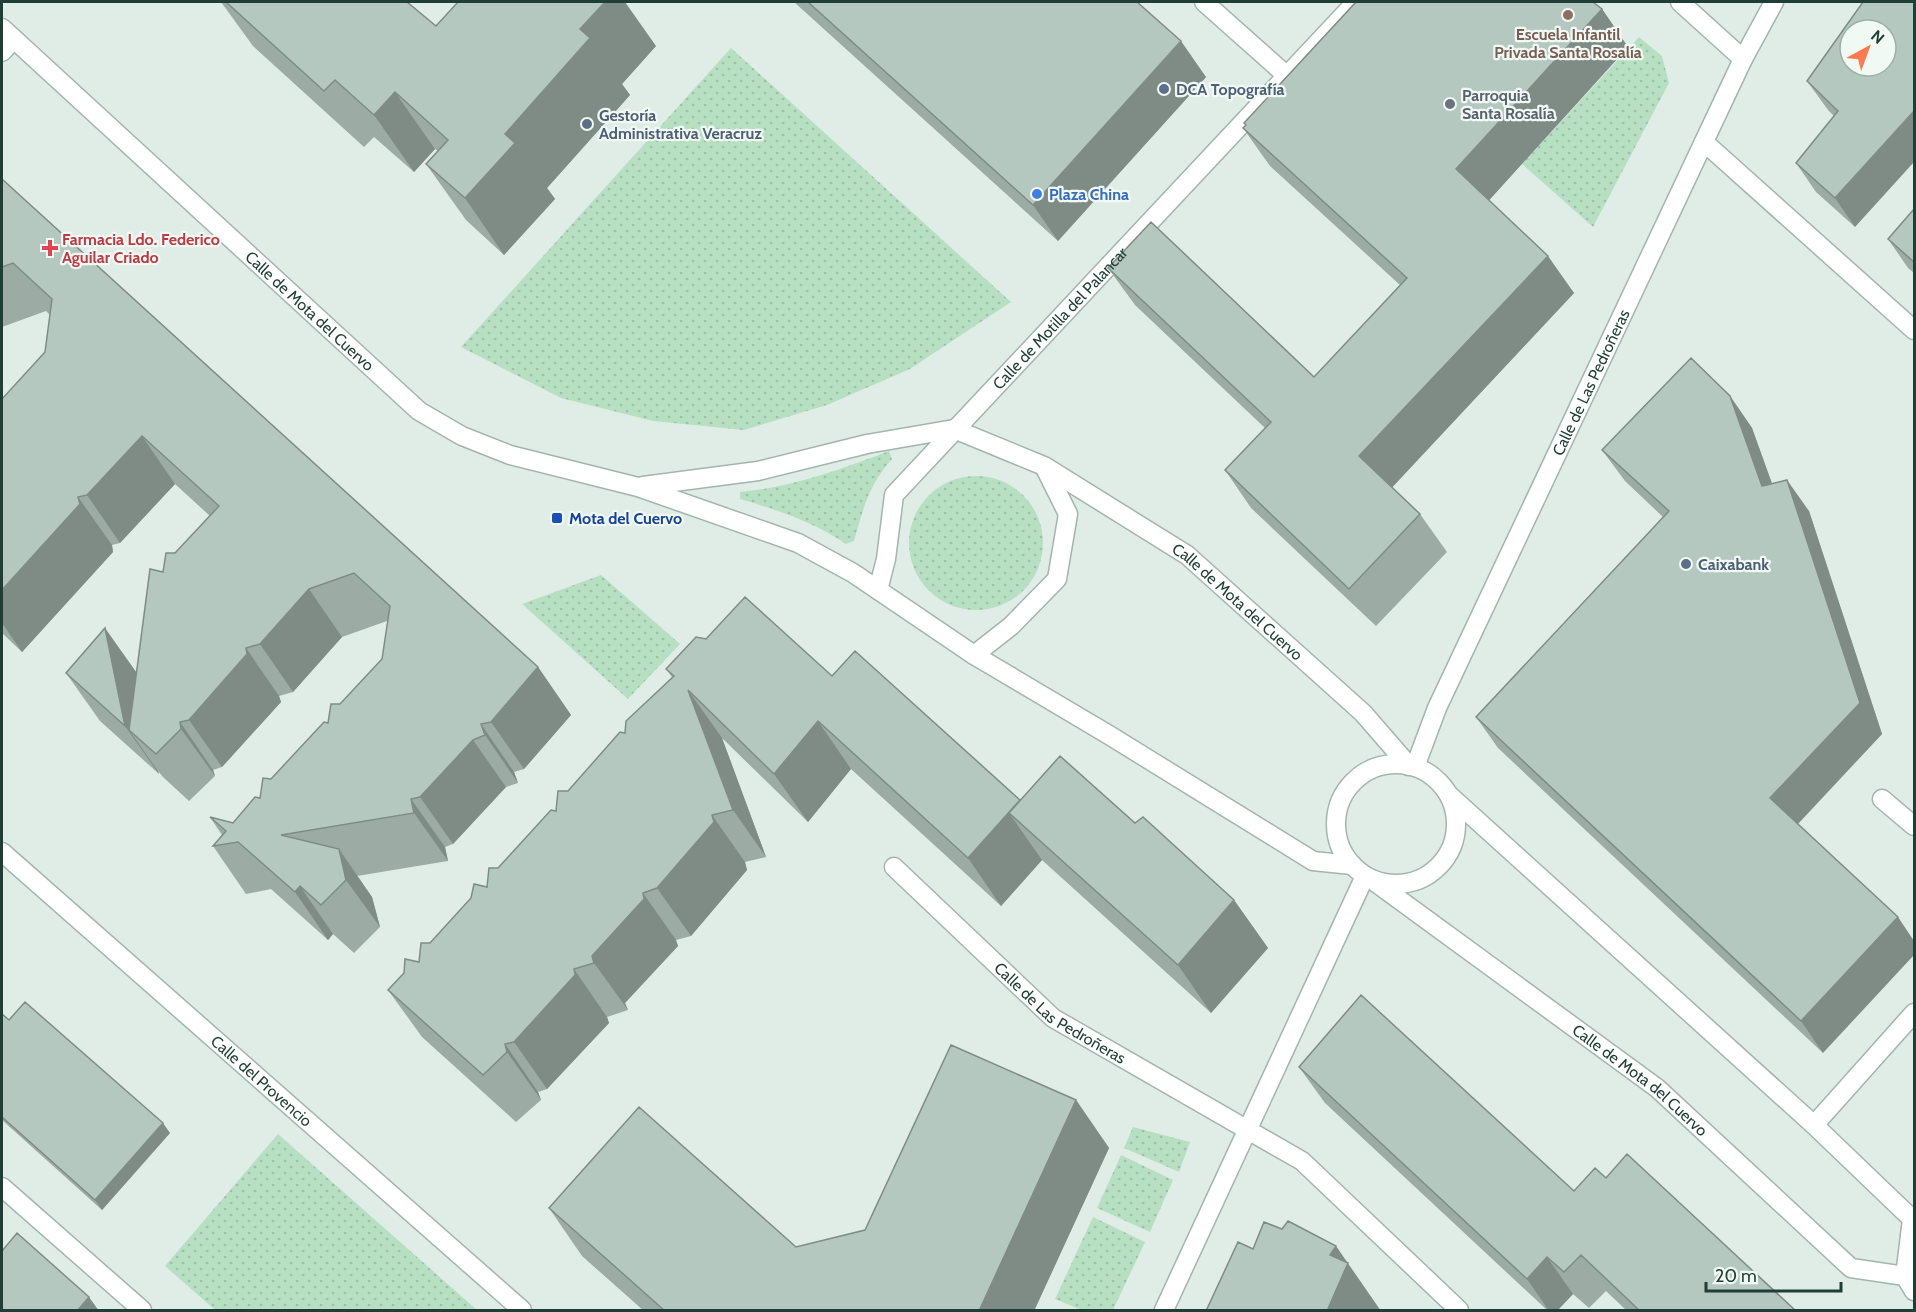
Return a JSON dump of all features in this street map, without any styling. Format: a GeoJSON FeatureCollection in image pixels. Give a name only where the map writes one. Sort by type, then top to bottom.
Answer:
{"type":"FeatureCollection","features":[{"type":"Feature","properties":{"kind":"street"},"geometry":{"type":"LineString","coordinates":[[1204,2],[1286,75]]}},
{"type":"Feature","properties":{"kind":"street","name":"Calle de Motilla del Palancar"},"geometry":{"type":"LineString","coordinates":[[954,429],[1078,301],[1356,2]]}},
{"type":"Feature","properties":{"kind":"street"},"geometry":{"type":"LineString","coordinates":[[1680,2],[1743,59]]}},
{"type":"Feature","properties":{"kind":"street","name":"Calle de Las Pedroñeras"},"geometry":{"type":"LineString","coordinates":[[1412,767],[1437,708],[1743,59],[1774,2]]}},
{"type":"Feature","properties":{"kind":"street","name":"Calle de Mota del Cuervo"},"geometry":{"type":"LineString","coordinates":[[6,40],[419,411],[462,436],[510,455],[638,487],[798,543],[853,573],[974,655],[1313,861],[1363,873],[1657,1088],[1851,1268],[1911,1279],[1912,1219],[1814,1125],[1449,795]]}},
{"type":"Feature","properties":{"kind":"street"},"geometry":{"type":"LineString","coordinates":[[1704,142],[1914,330]]}},
{"type":"Feature","properties":{"kind":"street"},"geometry":{"type":"LineString","coordinates":[[878,590],[886,559],[894,495],[954,429]]}},
{"type":"Feature","properties":{"kind":"street","name":"Calle de Mota del Cuervo"},"geometry":{"type":"LineString","coordinates":[[638,487],[758,471],[867,444],[954,429],[1044,466],[1188,555],[1363,714],[1412,767]]}},
{"type":"Feature","properties":{"kind":"street"},"geometry":{"type":"LineString","coordinates":[[974,655],[1011,626],[1057,579],[1068,514],[1044,466]]}},
{"type":"Feature","properties":{"kind":"street"},"geometry":{"type":"LineString","coordinates":[[1392,764],[1412,767],[1435,778],[1449,795],[1455,813],[1456,831],[1451,850],[1440,866],[1426,877],[1408,883],[1389,884],[1363,873],[1343,851],[1337,836],[1336,819],[1340,802],[1361,775],[1392,764]]}},
{"type":"Feature","properties":{"kind":"street"},"geometry":{"type":"LineString","coordinates":[[1882,799],[1914,826]]}},
{"type":"Feature","properties":{"kind":"street","name":"Calle del Provencio"},"geometry":{"type":"LineString","coordinates":[[2,852],[522,1311]]}},
{"type":"Feature","properties":{"kind":"street","name":"Calle de Las Pedroñeras"},"geometry":{"type":"LineString","coordinates":[[894,867],[1053,1018],[1302,1161],[1460,1311]]}},
{"type":"Feature","properties":{"kind":"street"},"geometry":{"type":"LineString","coordinates":[[1164,1311],[1249,1129],[1363,873]]}},
{"type":"Feature","properties":{"kind":"street"},"geometry":{"type":"LineString","coordinates":[[1814,1125],[1914,1013]]}},
{"type":"Feature","properties":{"kind":"street"},"geometry":{"type":"LineString","coordinates":[[2,1187],[142,1311]]}},
{"type":"Feature","properties":{"kind":"green space"},"geometry":{"type":"Polygon","coordinates":[[[1639,37],[1662,56],[1669,83],[1593,227],[1522,164],[1639,37]]]}},
{"type":"Feature","properties":{"kind":"green space"},"geometry":{"type":"Polygon","coordinates":[[[731,48],[1011,302],[910,369],[827,405],[744,430],[653,421],[561,398],[461,347],[731,48]]]}},
{"type":"Feature","properties":{"kind":"green space"},"geometry":{"type":"Polygon","coordinates":[[[889,451],[892,459],[872,488],[854,541],[846,544],[808,523],[740,499],[740,492],[816,477],[889,451]]]}},
{"type":"Feature","properties":{"kind":"green space"},"geometry":{"type":"Polygon","coordinates":[[[976,476],[1002,481],[1024,495],[1038,517],[1043,543],[1038,569],[1024,591],[1002,605],[976,610],[950,605],[928,591],[914,569],[909,543],[914,517],[928,495],[950,481],[976,476]]]}},
{"type":"Feature","properties":{"kind":"green space"},"geometry":{"type":"Polygon","coordinates":[[[601,575],[680,644],[628,699],[522,604],[601,575]]]}},
{"type":"Feature","properties":{"kind":"green space"},"geometry":{"type":"Polygon","coordinates":[[[1133,1127],[1190,1142],[1179,1172],[1124,1148],[1133,1127]]]}},
{"type":"Feature","properties":{"kind":"green space"},"geometry":{"type":"Polygon","coordinates":[[[278,1134],[477,1310],[215,1310],[165,1266],[278,1134]]]}},
{"type":"Feature","properties":{"kind":"green space"},"geometry":{"type":"Polygon","coordinates":[[[1121,1155],[1173,1180],[1150,1232],[1097,1208],[1121,1155]]]}},
{"type":"Feature","properties":{"kind":"green space"},"geometry":{"type":"Polygon","coordinates":[[[1093,1217],[1145,1242],[1113,1310],[1081,1310],[1055,1299],[1093,1217]]]}},
{"type":"Feature","properties":{"kind":"building"},"geometry":{"type":"Polygon","coordinates":[[[226,2],[407,2],[436,26],[458,2],[605,2],[580,29],[590,38],[505,134],[515,143],[465,198],[426,164],[448,140],[395,92],[374,115],[335,80],[324,91],[226,2]]]}},
{"type":"Feature","properties":{"kind":"building"},"geometry":{"type":"Polygon","coordinates":[[[808,2],[1137,2],[1181,41],[1033,205],[808,2]]]}},
{"type":"Feature","properties":{"kind":"building"},"geometry":{"type":"Polygon","coordinates":[[[1356,2],[1593,2],[1602,9],[1456,169],[1548,256],[1359,456],[1420,514],[1349,589],[1225,470],[1271,422],[1108,268],[1151,222],[1314,377],[1407,278],[1243,128],[1246,125],[1244,123],[1356,2]]]}},
{"type":"Feature","properties":{"kind":"building"},"geometry":{"type":"Polygon","coordinates":[[[1863,2],[1914,2],[1914,111],[1835,198],[1796,163],[1838,111],[1807,81],[1838,37],[1838,78],[1898,78],[1898,18],[1852,18],[1863,2]]]}},
{"type":"Feature","properties":{"kind":"building"},"geometry":{"type":"Polygon","coordinates":[[[2,179],[538,667],[491,722],[481,724],[485,735],[473,740],[420,797],[411,799],[414,813],[281,835],[339,849],[346,880],[321,905],[300,886],[295,892],[238,842],[213,846],[226,831],[210,817],[233,823],[255,797],[260,798],[263,778],[271,779],[324,722],[328,723],[331,704],[340,704],[382,659],[390,606],[354,573],[309,589],[260,644],[246,648],[247,654],[189,720],[180,722],[181,729],[156,754],[129,730],[150,569],[163,572],[166,553],[175,553],[219,506],[142,436],[87,495],[78,497],[80,504],[2,590],[2,399],[45,352],[52,299],[13,263],[2,267],[2,179]]]}},
{"type":"Feature","properties":{"kind":"building"},"geometry":{"type":"Polygon","coordinates":[[[1914,209],[1914,262],[1888,239],[1914,209]]]}},
{"type":"Feature","properties":{"kind":"building"},"geometry":{"type":"Polygon","coordinates":[[[1691,358],[1730,396],[1762,486],[1787,480],[1860,703],[1770,798],[1898,917],[1801,1021],[1476,717],[1669,511],[1602,450],[1691,358]]]}},
{"type":"Feature","properties":{"kind":"building"},"geometry":{"type":"Polygon","coordinates":[[[745,597],[832,676],[855,651],[1020,800],[968,858],[818,721],[774,774],[688,690],[733,810],[712,815],[714,822],[657,888],[643,893],[644,899],[592,956],[594,963],[574,969],[575,975],[514,1042],[505,1044],[507,1052],[483,1075],[388,990],[404,973],[405,959],[419,962],[421,943],[430,943],[471,898],[474,884],[487,887],[489,868],[498,868],[551,810],[556,811],[558,791],[568,791],[620,732],[625,733],[626,721],[674,676],[666,669],[696,637],[706,639],[745,597]]]}},
{"type":"Feature","properties":{"kind":"building"},"geometry":{"type":"Polygon","coordinates":[[[105,628],[125,726],[66,673],[105,628]]]}},
{"type":"Feature","properties":{"kind":"building"},"geometry":{"type":"Polygon","coordinates":[[[1060,756],[1135,823],[1143,817],[1234,900],[1178,965],[1009,813],[1060,756]]]}},
{"type":"Feature","properties":{"kind":"building"},"geometry":{"type":"Polygon","coordinates":[[[1361,995],[1574,1191],[1595,1168],[1606,1178],[1627,1154],[1796,1311],[1640,1311],[1581,1255],[1564,1272],[1547,1257],[1527,1279],[1299,1067],[1361,995]]]}},
{"type":"Feature","properties":{"kind":"building"},"geometry":{"type":"Polygon","coordinates":[[[25,1002],[163,1123],[95,1200],[2,1117],[2,1014],[9,1020],[25,1002]]]}},
{"type":"Feature","properties":{"kind":"building"},"geometry":{"type":"Polygon","coordinates":[[[951,1045],[1076,1100],[979,1311],[665,1311],[549,1208],[639,1107],[796,1247],[865,1230],[951,1045]]]}},
{"type":"Feature","properties":{"kind":"building"},"geometry":{"type":"Polygon","coordinates":[[[1288,1221],[1336,1246],[1330,1255],[1348,1263],[1327,1311],[1206,1311],[1238,1242],[1253,1249],[1264,1222],[1282,1229],[1288,1221]]]}},
{"type":"Feature","properties":{"kind":"building"},"geometry":{"type":"Polygon","coordinates":[[[17,1233],[89,1297],[77,1311],[2,1311],[2,1251],[17,1233]]]}},
{"type":"Feature","properties":{"kind":"place","name":"Escuela Infantil Privada Santa Rosalía"},"geometry":{"type":"Point","coordinates":[1568,15]}},
{"type":"Feature","properties":{"kind":"place","name":"DCA Topografía"},"geometry":{"type":"Point","coordinates":[1164,89]}},
{"type":"Feature","properties":{"kind":"place","name":"Parroquia Santa Rosalía"},"geometry":{"type":"Point","coordinates":[1450,104]}},
{"type":"Feature","properties":{"kind":"place","name":"Gestoría Administrativa Veracruz"},"geometry":{"type":"Point","coordinates":[587,124]}},
{"type":"Feature","properties":{"kind":"place","name":"Plaza China"},"geometry":{"type":"Point","coordinates":[1037,194]}},
{"type":"Feature","properties":{"kind":"place","name":"Farmacia Ldo. Federico Aguilar Criado"},"geometry":{"type":"Point","coordinates":[50,248]}},
{"type":"Feature","properties":{"kind":"place","name":"Mota del Cuervo"},"geometry":{"type":"Point","coordinates":[557,518]}},
{"type":"Feature","properties":{"kind":"place","name":"Caixabank"},"geometry":{"type":"Point","coordinates":[1686,564]}}]}
